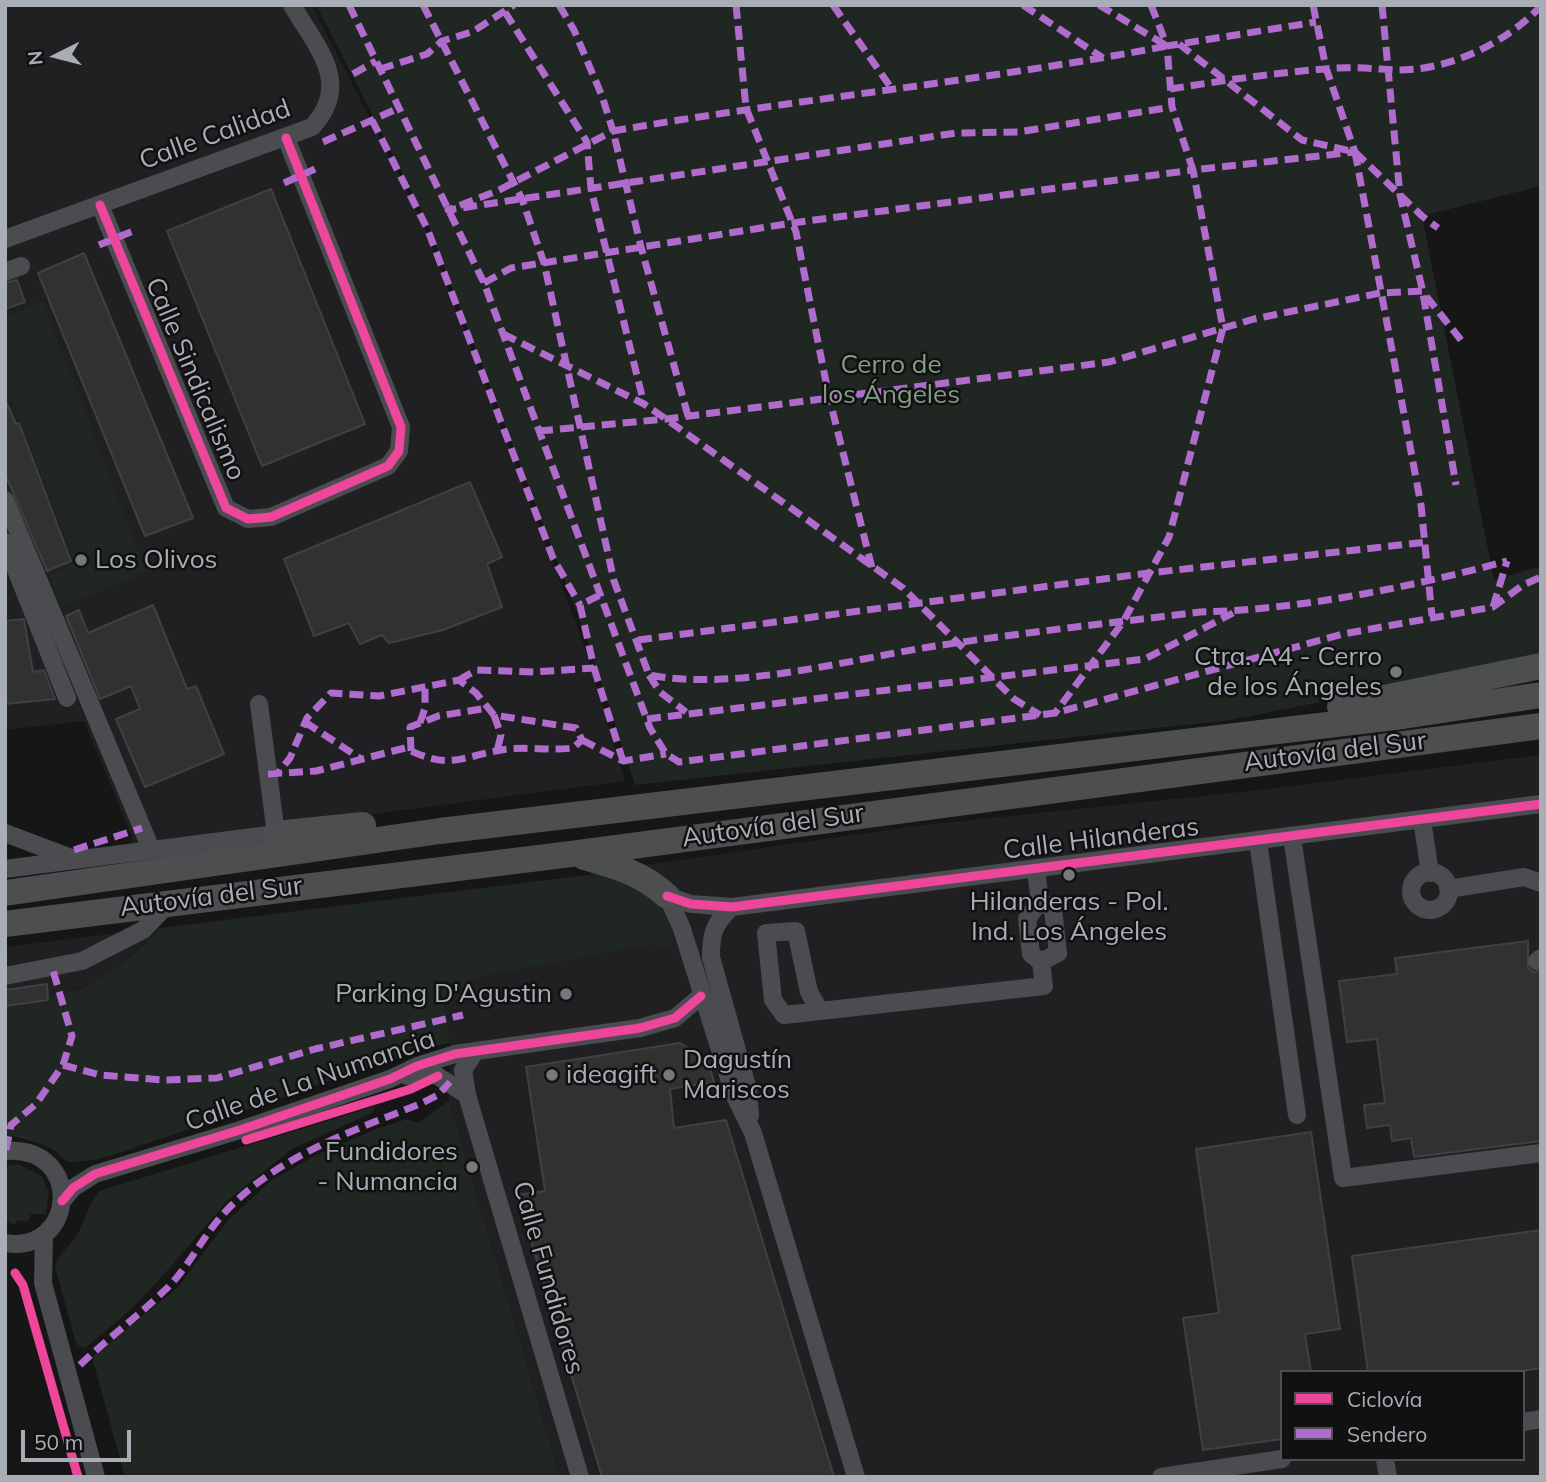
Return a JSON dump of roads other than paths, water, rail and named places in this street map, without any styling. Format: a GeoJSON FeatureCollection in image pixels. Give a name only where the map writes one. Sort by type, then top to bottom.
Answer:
{"type":"FeatureCollection","features":[{"type":"Feature","properties":{"kind":"highway"},"geometry":{"type":"LineString","coordinates":[[1213,738],[1290,715],[1541,666]]}},
{"type":"Feature","properties":{"kind":"highway","name":"Autovía del Sur"},"geometry":{"type":"LineString","coordinates":[[5,892],[439,831],[583,817],[1541,695]]}},
{"type":"Feature","properties":{"kind":"highway","name":"Autovía del Sur"},"geometry":{"type":"LineString","coordinates":[[5,924],[171,901],[571,854],[1541,726]]}},
{"type":"Feature","properties":{"kind":"highway"},"geometry":{"type":"LineString","coordinates":[[275,834],[407,821],[439,831]]}},
{"type":"Feature","properties":{"kind":"highway"},"geometry":{"type":"LineString","coordinates":[[571,854],[628,869],[653,882],[667,895]]}},
{"type":"Feature","properties":{"kind":"street","name":"Calle Calidad"},"geometry":{"type":"LineString","coordinates":[[5,239],[312,127],[326,111],[332,89],[329,69],[292,5]]}},
{"type":"Feature","properties":{"kind":"street","name":"Calle Sindicalismo"},"geometry":{"type":"LineString","coordinates":[[100,205],[226,508],[248,519],[271,517],[388,466],[399,450],[401,427],[286,138]]}},
{"type":"Feature","properties":{"kind":"street"},"geometry":{"type":"LineString","coordinates":[[5,500],[150,849]]}},
{"type":"Feature","properties":{"kind":"street"},"geometry":{"type":"LineString","coordinates":[[5,542],[67,698]]}},
{"type":"Feature","properties":{"kind":"street"},"geometry":{"type":"LineString","coordinates":[[5,869],[275,834],[259,704]]}},
{"type":"Feature","properties":{"kind":"street","name":"Calle Hilanderas"},"geometry":{"type":"LineString","coordinates":[[667,895],[691,904],[732,907],[1541,804]]}},
{"type":"Feature","properties":{"kind":"street"},"geometry":{"type":"LineString","coordinates":[[1422,820],[1430,873]]}},
{"type":"Feature","properties":{"kind":"street"},"geometry":{"type":"LineString","coordinates":[[5,833],[74,859]]}},
{"type":"Feature","properties":{"kind":"street"},"geometry":{"type":"LineString","coordinates":[[1293,837],[1343,1178],[1541,1153]]}},
{"type":"Feature","properties":{"kind":"street"},"geometry":{"type":"LineString","coordinates":[[1258,841],[1297,1115]]}},
{"type":"Feature","properties":{"kind":"street"},"geometry":{"type":"LineString","coordinates":[[820,1011],[809,992],[796,931],[766,933],[773,1000],[784,1015],[820,1011],[1044,986],[1041,962],[1031,954],[1027,919],[1040,901],[1036,870]]}},
{"type":"Feature","properties":{"kind":"street"},"geometry":{"type":"LineString","coordinates":[[1430,873],[1444,879],[1448,889],[1446,901],[1436,909],[1418,906],[1411,895],[1412,884],[1419,876],[1430,873]]}},
{"type":"Feature","properties":{"kind":"street"},"geometry":{"type":"LineString","coordinates":[[1448,889],[1524,877],[1541,883]]}},
{"type":"Feature","properties":{"kind":"street"},"geometry":{"type":"LineString","coordinates":[[667,895],[681,926],[734,1094],[750,1127],[856,1477]]}},
{"type":"Feature","properties":{"kind":"street"},"geometry":{"type":"LineString","coordinates":[[5,976],[82,961],[143,930],[171,901]]}},
{"type":"Feature","properties":{"kind":"street"},"geometry":{"type":"LineString","coordinates":[[1040,901],[1053,909],[1058,953],[1041,962]]}},
{"type":"Feature","properties":{"kind":"street"},"geometry":{"type":"LineString","coordinates":[[732,907],[716,922],[711,936],[711,957],[748,1090],[750,1127]]}},
{"type":"Feature","properties":{"kind":"street"},"geometry":{"type":"LineString","coordinates":[[701,996],[717,993],[723,997]]}},
{"type":"Feature","properties":{"kind":"street","name":"Calle de La Numancia"},"geometry":{"type":"LineString","coordinates":[[62,1201],[88,1177],[390,1079],[430,1062],[475,1052],[640,1028],[675,1018],[701,996]]}},
{"type":"Feature","properties":{"kind":"street","name":"Calle Fundidores"},"geometry":{"type":"LineString","coordinates":[[475,1052],[463,1070],[467,1095],[580,1477]]}},
{"type":"Feature","properties":{"kind":"street"},"geometry":{"type":"LineString","coordinates":[[390,1079],[436,1075],[467,1095]]}},
{"type":"Feature","properties":{"kind":"street"},"geometry":{"type":"LineString","coordinates":[[5,1151],[21,1150],[36,1154],[54,1170],[60,1180],[62,1201],[54,1224],[44,1235],[31,1242],[10,1244]]}},
{"type":"Feature","properties":{"kind":"street","name":"Calle de La Numancia"},"geometry":{"type":"LineString","coordinates":[[54,1170],[88,1177]]}},
{"type":"Feature","properties":{"kind":"street"},"geometry":{"type":"LineString","coordinates":[[44,1235],[43,1283],[96,1477]]}},
{"type":"Feature","properties":{"kind":"street"},"geometry":{"type":"LineString","coordinates":[[10,1244],[43,1283]]}},
{"type":"Feature","properties":{"kind":"street"},"geometry":{"type":"LineString","coordinates":[[1161,1477],[1280,1459]]}},
{"type":"Feature","properties":{"kind":"place","name":"Los Olivos"},"geometry":{"type":"Point","coordinates":[81,560]}},
{"type":"Feature","properties":{"kind":"place","name":"Ctra. A4 - Cerro de los Ángeles"},"geometry":{"type":"Point","coordinates":[1396,672]}},
{"type":"Feature","properties":{"kind":"place","name":"Hilanderas - Pol. Ind. Los Ángeles"},"geometry":{"type":"Point","coordinates":[1069,875]}},
{"type":"Feature","properties":{"kind":"place","name":"Parking D'Agustin"},"geometry":{"type":"Point","coordinates":[566,994]}},
{"type":"Feature","properties":{"kind":"place","name":"ideagift"},"geometry":{"type":"Point","coordinates":[552,1075]}},
{"type":"Feature","properties":{"kind":"place","name":"Dagustín Mariscos"},"geometry":{"type":"Point","coordinates":[669,1075]}},
{"type":"Feature","properties":{"kind":"place","name":"Fundidores - Numancia"},"geometry":{"type":"Point","coordinates":[472,1167]}},
{"type":"Feature","properties":{"kind":"park label","name":"Cerro de los Ángeles"},"geometry":{"type":"Point","coordinates":[891,380]}}]}
